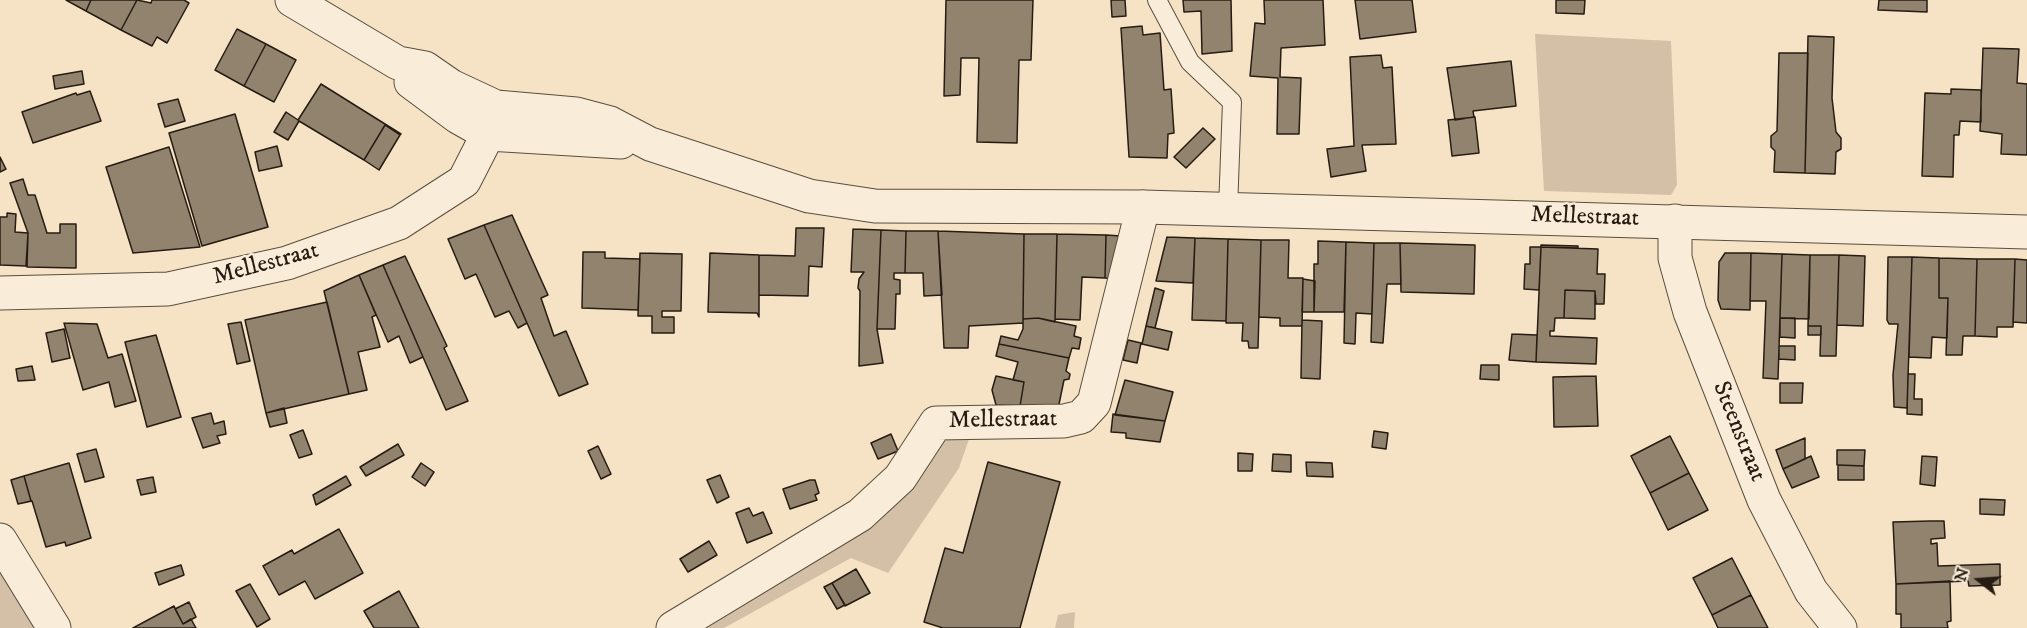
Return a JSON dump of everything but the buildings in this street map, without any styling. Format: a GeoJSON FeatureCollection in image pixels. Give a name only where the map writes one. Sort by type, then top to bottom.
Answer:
{"type":"FeatureCollection","features":[{"type":"Feature","properties":{"kind":"street"},"geometry":{"type":"LineString","coordinates":[[292,0],[398,63],[415,87],[458,117],[492,121]]}},
{"type":"Feature","properties":{"kind":"street","name":"Mellestraat"},"geometry":{"type":"LineString","coordinates":[[0,293],[168,289],[287,263],[399,223],[464,181],[492,121],[650,144],[809,196],[875,206],[1143,207],[2027,232]]}},
{"type":"Feature","properties":{"kind":"street","name":"Mellestraat"},"geometry":{"type":"LineString","coordinates":[[672,628],[860,515],[900,478],[936,423],[1064,421],[1081,417],[1094,403],[1143,207]]}},
{"type":"Feature","properties":{"kind":"street","name":"Steenstraat"},"geometry":{"type":"LineString","coordinates":[[1675,221],[1675,258],[1690,312],[1764,500],[1811,591],[1840,628]]}},
{"type":"Feature","properties":{"kind":"street"},"geometry":{"type":"LineString","coordinates":[[0,540],[54,628]]}},
{"type":"Feature","properties":{"kind":"lane"},"geometry":{"type":"LineString","coordinates":[[1157,0],[1190,62],[1232,102],[1228,209]]}},
{"type":"Feature","properties":{"kind":"shaded area"},"geometry":{"type":"Polygon","coordinates":[[[1535,34],[1671,41],[1677,185],[1671,195],[1544,191],[1535,34]]]}},
{"type":"Feature","properties":{"kind":"shaded area"},"geometry":{"type":"Polygon","coordinates":[[[947,431],[970,436],[959,468],[888,573],[851,558],[724,628],[679,628],[947,431]]]}},
{"type":"Feature","properties":{"kind":"shaded area"},"geometry":{"type":"Polygon","coordinates":[[[0,559],[44,628],[0,628],[0,559]]]}},
{"type":"Feature","properties":{"kind":"shaded area"},"geometry":{"type":"Polygon","coordinates":[[[1075,612],[1074,628],[1055,628],[1058,615],[1075,612]]]}}]}
